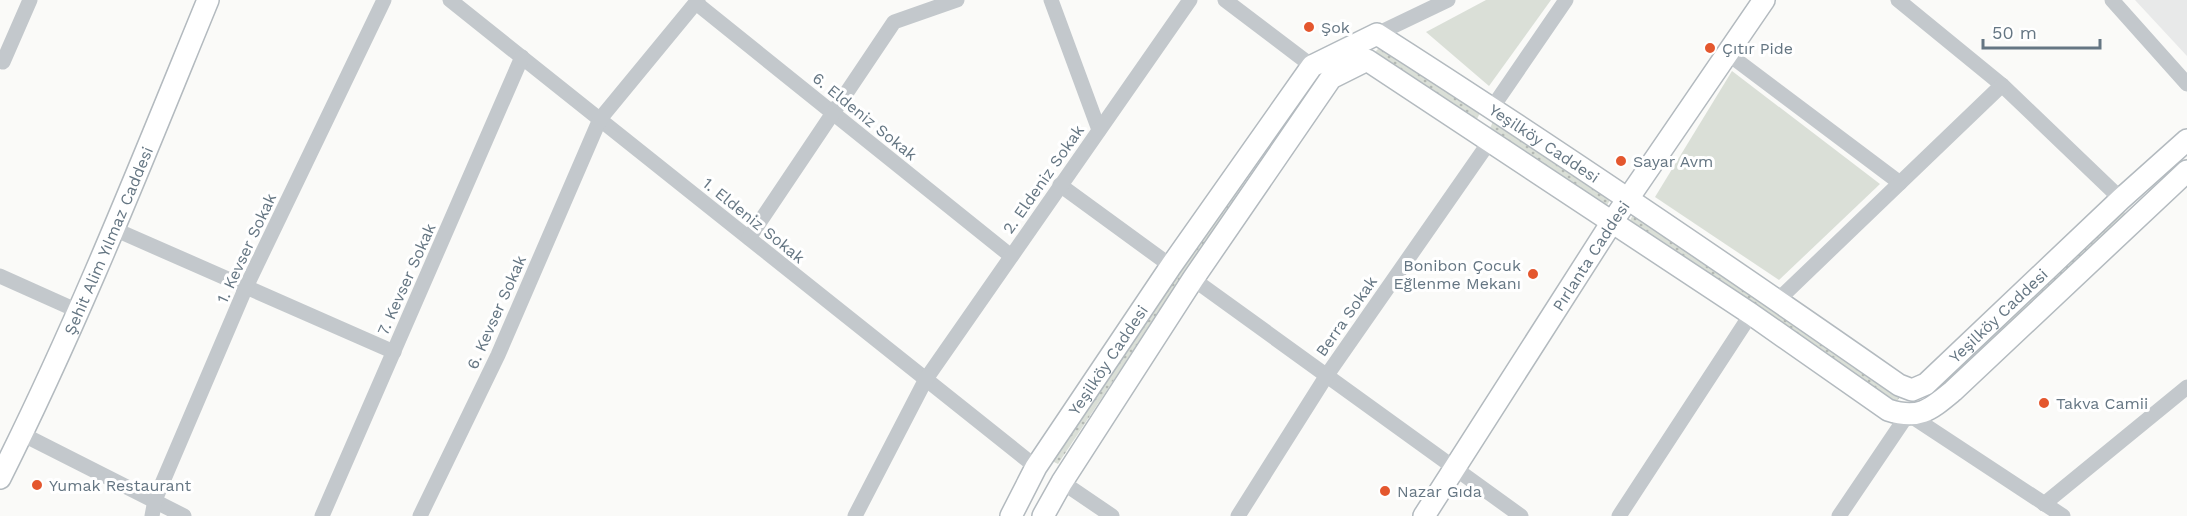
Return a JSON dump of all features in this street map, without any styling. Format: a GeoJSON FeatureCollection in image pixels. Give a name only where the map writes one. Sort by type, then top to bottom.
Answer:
{"type":"FeatureCollection","features":[{"type":"Feature","properties":{"kind":"street"},"geometry":{"type":"LineString","coordinates":[[3,62],[30,0]]}},
{"type":"Feature","properties":{"kind":"street","name":"Şehit Alim Yılmaz Caddesi"},"geometry":{"type":"LineString","coordinates":[[0,478],[114,230],[208,0]]}},
{"type":"Feature","properties":{"kind":"street","name":"1. Kevser Sokak"},"geometry":{"type":"LineString","coordinates":[[152,516],[155,500],[246,287],[384,0]]}},
{"type":"Feature","properties":{"kind":"street","name":"1. Eldeniz Sokak"},"geometry":{"type":"LineString","coordinates":[[450,0],[1036,467]]}},
{"type":"Feature","properties":{"kind":"street"},"geometry":{"type":"LineString","coordinates":[[749,238],[894,22],[957,0]]}},
{"type":"Feature","properties":{"kind":"street"},"geometry":{"type":"LineString","coordinates":[[1051,0],[1099,130]]}},
{"type":"Feature","properties":{"kind":"street","name":"2. Eldeniz Sokak"},"geometry":{"type":"LineString","coordinates":[[855,516],[926,379],[1190,0]]}},
{"type":"Feature","properties":{"kind":"street"},"geometry":{"type":"LineString","coordinates":[[1225,0],[1331,78]]}},
{"type":"Feature","properties":{"kind":"street"},"geometry":{"type":"LineString","coordinates":[[1367,60],[1377,34],[1448,0]]}},
{"type":"Feature","properties":{"kind":"street"},"geometry":{"type":"LineString","coordinates":[[1483,137],[1492,108],[1566,0]]}},
{"type":"Feature","properties":{"kind":"street"},"geometry":{"type":"LineString","coordinates":[[1898,0],[2002,85],[2139,215]]}},
{"type":"Feature","properties":{"kind":"street"},"geometry":{"type":"LineString","coordinates":[[2112,0],[2187,84]]}},
{"type":"Feature","properties":{"kind":"street","name":"6. Eldeniz Sokak"},"geometry":{"type":"LineString","coordinates":[[697,1],[833,114],[1011,256]]}},
{"type":"Feature","properties":{"kind":"street","name":"6. Kevser Sokak"},"geometry":{"type":"LineString","coordinates":[[420,516],[498,355],[600,119],[697,1]]}},
{"type":"Feature","properties":{"kind":"street","name":"Pırlanta Caddesi"},"geometry":{"type":"LineString","coordinates":[[1424,516],[1612,222],[1727,53],[1757,3]]}},
{"type":"Feature","properties":{"kind":"street","name":"Yeşilköy Caddesi"},"geometry":{"type":"LineString","coordinates":[[1011,516],[1036,467],[1171,266],[1312,66],[1377,34],[1628,199],[1899,385],[1912,390],[1926,384],[2187,140]]}},
{"type":"Feature","properties":{"kind":"street"},"geometry":{"type":"LineString","coordinates":[[1727,53],[1900,183]]}},
{"type":"Feature","properties":{"kind":"street","name":"7. Kevser Sokak"},"geometry":{"type":"LineString","coordinates":[[322,516],[522,57]]}},
{"type":"Feature","properties":{"kind":"street","name":"Yeşilköy Caddesi"},"geometry":{"type":"LineString","coordinates":[[1043,516],[1062,482],[1193,279],[1331,78],[1367,60],[1751,314],[1888,410],[1908,414],[1929,411],[2187,171]]}},
{"type":"Feature","properties":{"kind":"street"},"geometry":{"type":"LineString","coordinates":[[1778,300],[2002,85]]}},
{"type":"Feature","properties":{"kind":"street","name":"Berra Sokak"},"geometry":{"type":"LineString","coordinates":[[1238,516],[1327,375],[1483,137]]}},
{"type":"Feature","properties":{"kind":"street"},"geometry":{"type":"LineString","coordinates":[[1060,185],[1171,266]]}},
{"type":"Feature","properties":{"kind":"street"},"geometry":{"type":"LineString","coordinates":[[114,230],[394,352]]}},
{"type":"Feature","properties":{"kind":"street"},"geometry":{"type":"LineString","coordinates":[[0,276],[78,311]]}},
{"type":"Feature","properties":{"kind":"street"},"geometry":{"type":"LineString","coordinates":[[1193,279],[1521,516]]}},
{"type":"Feature","properties":{"kind":"street"},"geometry":{"type":"LineString","coordinates":[[1618,516],[1751,314]]}},
{"type":"Feature","properties":{"kind":"street"},"geometry":{"type":"LineString","coordinates":[[2044,504],[2187,387]]}},
{"type":"Feature","properties":{"kind":"street"},"geometry":{"type":"LineString","coordinates":[[1839,516],[1908,414],[1912,390]]}},
{"type":"Feature","properties":{"kind":"street"},"geometry":{"type":"LineString","coordinates":[[1908,414],[2063,516]]}},
{"type":"Feature","properties":{"kind":"street"},"geometry":{"type":"LineString","coordinates":[[22,434],[184,516]]}},
{"type":"Feature","properties":{"kind":"street"},"geometry":{"type":"LineString","coordinates":[[1036,467],[1112,516]]}},
{"type":"Feature","properties":{"kind":"shaded area"},"geometry":{"type":"Polygon","coordinates":[[[1486,0],[1551,0],[1489,86],[1426,32],[1486,0]]]}},
{"type":"Feature","properties":{"kind":"shaded area"},"geometry":{"type":"Polygon","coordinates":[[[2135,0],[2187,0],[2187,56],[2135,0]]]}},
{"type":"Feature","properties":{"kind":"shaded area"},"geometry":{"type":"Polygon","coordinates":[[[1380,47],[1480,113],[1476,121],[1374,53],[1380,47]]]}},
{"type":"Feature","properties":{"kind":"shaded area"},"geometry":{"type":"Polygon","coordinates":[[[1732,71],[1880,184],[1779,280],[1655,197],[1732,71]]]}},
{"type":"Feature","properties":{"kind":"shaded area"},"geometry":{"type":"Polygon","coordinates":[[[1296,97],[1300,99],[1058,464],[1052,461],[1296,97]]]}},
{"type":"Feature","properties":{"kind":"shaded area"},"geometry":{"type":"Polygon","coordinates":[[[1494,120],[1610,200],[1605,209],[1490,128],[1494,120]]]}},
{"type":"Feature","properties":{"kind":"shaded area"},"geometry":{"type":"Polygon","coordinates":[[[2123,211],[2127,215],[1941,392],[1936,388],[2123,211]]]}},
{"type":"Feature","properties":{"kind":"shaded area"},"geometry":{"type":"Polygon","coordinates":[[[1634,213],[1900,397],[1896,402],[1629,222],[1634,213]]]}},
{"type":"Feature","properties":{"kind":"place","name":"Şok"},"geometry":{"type":"Point","coordinates":[1309,27]}},
{"type":"Feature","properties":{"kind":"place","name":"Çıtır Pide"},"geometry":{"type":"Point","coordinates":[1710,48]}},
{"type":"Feature","properties":{"kind":"place","name":"Sayar Avm"},"geometry":{"type":"Point","coordinates":[1621,161]}},
{"type":"Feature","properties":{"kind":"place","name":"Bonibon Çocuk Eğlenme Mekanı"},"geometry":{"type":"Point","coordinates":[1533,274]}},
{"type":"Feature","properties":{"kind":"place","name":"Takva Camii"},"geometry":{"type":"Point","coordinates":[2044,403]}},
{"type":"Feature","properties":{"kind":"place","name":"Yumak Restaurant"},"geometry":{"type":"Point","coordinates":[37,485]}},
{"type":"Feature","properties":{"kind":"place","name":"Nazar Gıda"},"geometry":{"type":"Point","coordinates":[1385,491]}}]}
